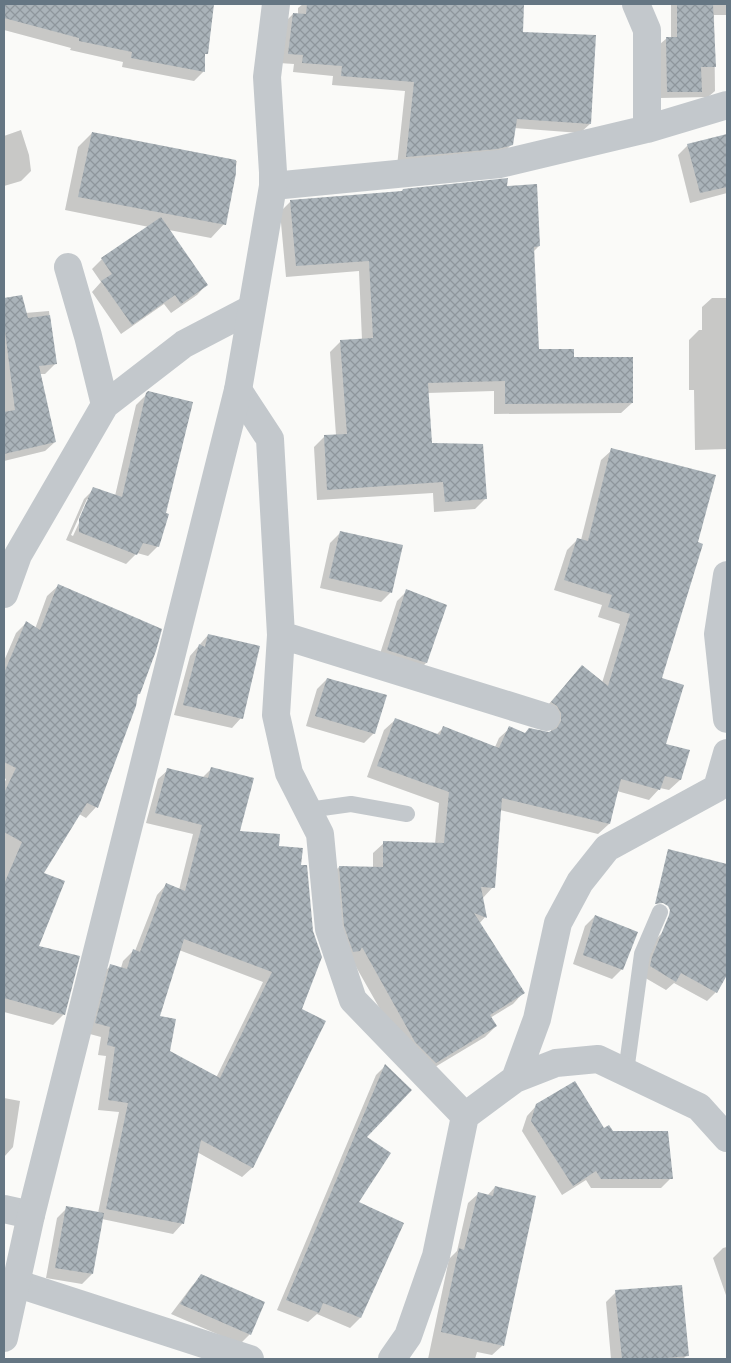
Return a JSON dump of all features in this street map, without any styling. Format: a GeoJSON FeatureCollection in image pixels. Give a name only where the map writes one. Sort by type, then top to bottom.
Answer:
{"type":"FeatureCollection","features":[{"type":"Feature","properties":{"kind":"street"},"geometry":{"type":"LineString","coordinates":[[4,1338],[30,1215],[238,390],[273,186],[266,78],[276,4]]}},
{"type":"Feature","properties":{"kind":"street"},"geometry":{"type":"LineString","coordinates":[[636,4],[646,30],[647,129]]}},
{"type":"Feature","properties":{"kind":"street"},"geometry":{"type":"LineString","coordinates":[[273,186],[500,164],[647,129],[727,105]]}},
{"type":"Feature","properties":{"kind":"street"},"geometry":{"type":"LineString","coordinates":[[68,267],[106,405]]}},
{"type":"Feature","properties":{"kind":"street"},"geometry":{"type":"LineString","coordinates":[[4,594],[13,550],[106,405],[184,344],[251,309]]}},
{"type":"Feature","properties":{"kind":"street"},"geometry":{"type":"LineString","coordinates":[[238,390],[270,439],[281,635],[276,715],[289,773],[320,834],[329,929],[353,1000],[465,1116]]}},
{"type":"Feature","properties":{"kind":"street"},"geometry":{"type":"LineString","coordinates":[[727,576],[718,634],[727,719]]}},
{"type":"Feature","properties":{"kind":"street"},"geometry":{"type":"LineString","coordinates":[[281,635],[546,717]]}},
{"type":"Feature","properties":{"kind":"street"},"geometry":{"type":"LineString","coordinates":[[515,1080],[536,1019],[558,924],[580,882],[607,848],[717,788],[727,753]]}},
{"type":"Feature","properties":{"kind":"street"},"geometry":{"type":"LineString","coordinates":[[392,1359],[408,1336],[436,1256],[465,1116],[515,1080],[556,1063],[598,1059],[699,1107],[727,1138]]}},
{"type":"Feature","properties":{"kind":"street"},"geometry":{"type":"LineString","coordinates":[[4,1209],[30,1215]]}},
{"type":"Feature","properties":{"kind":"street"},"geometry":{"type":"LineString","coordinates":[[15,1283],[250,1359]]}},
{"type":"Feature","properties":{"kind":"lane"},"geometry":{"type":"LineString","coordinates":[[308,810],[350,804],[407,814]]}},
{"type":"Feature","properties":{"kind":"lane"},"geometry":{"type":"LineString","coordinates":[[626,1072],[642,954],[660,912]]}},
{"type":"Feature","properties":{"kind":"building"},"geometry":{"type":"Polygon","coordinates":[[[4,4],[214,4],[208,54],[205,54],[205,72],[131,58],[132,52],[79,41],[79,38],[4,18],[4,4]]]}},
{"type":"Feature","properties":{"kind":"building"},"geometry":{"type":"Polygon","coordinates":[[[307,4],[524,4],[523,32],[596,35],[591,124],[517,119],[513,145],[497,149],[406,157],[414,82],[341,76],[342,66],[302,63],[303,55],[288,54],[293,13],[306,14],[307,4]]]}},
{"type":"Feature","properties":{"kind":"building"},"geometry":{"type":"Polygon","coordinates":[[[677,4],[713,4],[716,67],[701,67],[702,92],[667,92],[666,37],[677,37],[677,4]]]}},
{"type":"Feature","properties":{"kind":"building"},"geometry":{"type":"Polygon","coordinates":[[[92,132],[236,160],[236,173],[226,225],[78,197],[92,132]]]}},
{"type":"Feature","properties":{"kind":"building"},"geometry":{"type":"Polygon","coordinates":[[[727,134],[727,187],[700,193],[687,144],[727,134]]]}},
{"type":"Feature","properties":{"kind":"building"},"geometry":{"type":"Polygon","coordinates":[[[508,178],[507,186],[537,184],[540,246],[534,247],[539,349],[574,349],[574,357],[633,357],[633,403],[505,404],[505,381],[428,383],[432,443],[483,444],[487,499],[445,502],[443,482],[327,490],[324,435],[347,434],[340,340],[373,338],[369,261],[296,266],[290,200],[402,191],[403,189],[508,178]]]}},
{"type":"Feature","properties":{"kind":"building"},"geometry":{"type":"Polygon","coordinates":[[[161,217],[208,285],[181,304],[175,295],[132,325],[101,281],[112,274],[101,258],[161,217]]]}},
{"type":"Feature","properties":{"kind":"building"},"geometry":{"type":"Polygon","coordinates":[[[22,295],[28,318],[50,315],[57,364],[39,366],[56,442],[4,454],[4,412],[15,410],[4,323],[4,298],[22,295]]]}},
{"type":"Feature","properties":{"kind":"building"},"geometry":{"type":"Polygon","coordinates":[[[148,391],[193,402],[166,513],[169,514],[159,547],[143,543],[137,555],[79,532],[79,519],[93,487],[122,497],[148,391]]]}},
{"type":"Feature","properties":{"kind":"building"},"geometry":{"type":"Polygon","coordinates":[[[611,448],[716,475],[698,542],[703,544],[662,678],[684,685],[666,744],[690,750],[681,780],[665,776],[660,790],[621,779],[610,824],[502,798],[495,888],[481,887],[487,918],[474,913],[525,993],[490,1015],[497,1026],[436,1063],[415,1042],[362,947],[360,951],[353,952],[344,926],[339,866],[383,867],[383,841],[444,843],[449,792],[377,766],[395,718],[440,735],[443,726],[499,748],[509,726],[525,733],[529,728],[549,732],[557,728],[561,721],[561,713],[557,706],[551,702],[582,665],[608,686],[630,614],[608,607],[612,595],[564,580],[577,538],[588,541],[611,448]]]}},
{"type":"Feature","properties":{"kind":"building"},"geometry":{"type":"Polygon","coordinates":[[[340,531],[403,545],[392,593],[329,578],[340,531]]]}},
{"type":"Feature","properties":{"kind":"building"},"geometry":{"type":"Polygon","coordinates":[[[58,584],[162,629],[156,651],[140,694],[138,694],[136,706],[98,808],[87,803],[44,873],[65,881],[39,946],[80,956],[65,1015],[4,998],[4,884],[22,842],[4,832],[4,793],[16,768],[4,762],[4,673],[26,621],[40,630],[58,584]]]}},
{"type":"Feature","properties":{"kind":"building"},"geometry":{"type":"Polygon","coordinates":[[[406,589],[447,605],[427,663],[387,650],[406,589]]]}},
{"type":"Feature","properties":{"kind":"building"},"geometry":{"type":"Polygon","coordinates":[[[208,634],[260,646],[243,719],[183,705],[199,644],[205,647],[208,634]]]}},
{"type":"Feature","properties":{"kind":"building"},"geometry":{"type":"Polygon","coordinates":[[[327,678],[387,695],[375,734],[315,716],[327,678]]]}},
{"type":"Feature","properties":{"kind":"building"},"geometry":{"type":"Polygon","coordinates":[[[211,767],[254,778],[240,831],[280,834],[279,846],[303,848],[301,865],[307,865],[313,931],[322,957],[302,1009],[326,1021],[253,1168],[201,1140],[184,1224],[106,1209],[128,1103],[108,1100],[115,1047],[107,1045],[110,1027],[95,1023],[110,964],[127,969],[133,949],[140,952],[166,883],[185,891],[202,825],[155,813],[167,768],[208,778],[211,767]],[[184,939],[160,1016],[176,1019],[170,1051],[220,1078],[272,972],[184,939]]]}},
{"type":"Feature","properties":{"kind":"building"},"geometry":{"type":"Polygon","coordinates":[[[668,849],[727,864],[727,975],[717,993],[681,973],[676,982],[650,966],[670,910],[663,903],[655,904],[668,849]]]}},
{"type":"Feature","properties":{"kind":"building"},"geometry":{"type":"Polygon","coordinates":[[[595,915],[638,932],[623,970],[583,955],[595,915]]]}},
{"type":"Feature","properties":{"kind":"building"},"geometry":{"type":"Polygon","coordinates":[[[385,1064],[412,1090],[367,1137],[391,1153],[359,1202],[404,1223],[361,1318],[323,1303],[319,1313],[286,1300],[385,1064]]]}},
{"type":"Feature","properties":{"kind":"building"},"geometry":{"type":"Polygon","coordinates":[[[575,1081],[604,1128],[609,1125],[613,1131],[668,1131],[673,1179],[601,1179],[596,1171],[573,1186],[531,1121],[536,1104],[575,1081]]]}},
{"type":"Feature","properties":{"kind":"building"},"geometry":{"type":"Polygon","coordinates":[[[495,1186],[536,1196],[504,1346],[441,1332],[459,1248],[464,1250],[478,1192],[493,1196],[495,1186]]]}},
{"type":"Feature","properties":{"kind":"building"},"geometry":{"type":"Polygon","coordinates":[[[66,1206],[104,1213],[93,1274],[55,1268],[66,1206]]]}},
{"type":"Feature","properties":{"kind":"building"},"geometry":{"type":"Polygon","coordinates":[[[201,1274],[265,1302],[251,1335],[180,1304],[201,1274]]]}},
{"type":"Feature","properties":{"kind":"building"},"geometry":{"type":"Polygon","coordinates":[[[682,1285],[689,1356],[622,1359],[615,1290],[682,1285]]]}}]}
